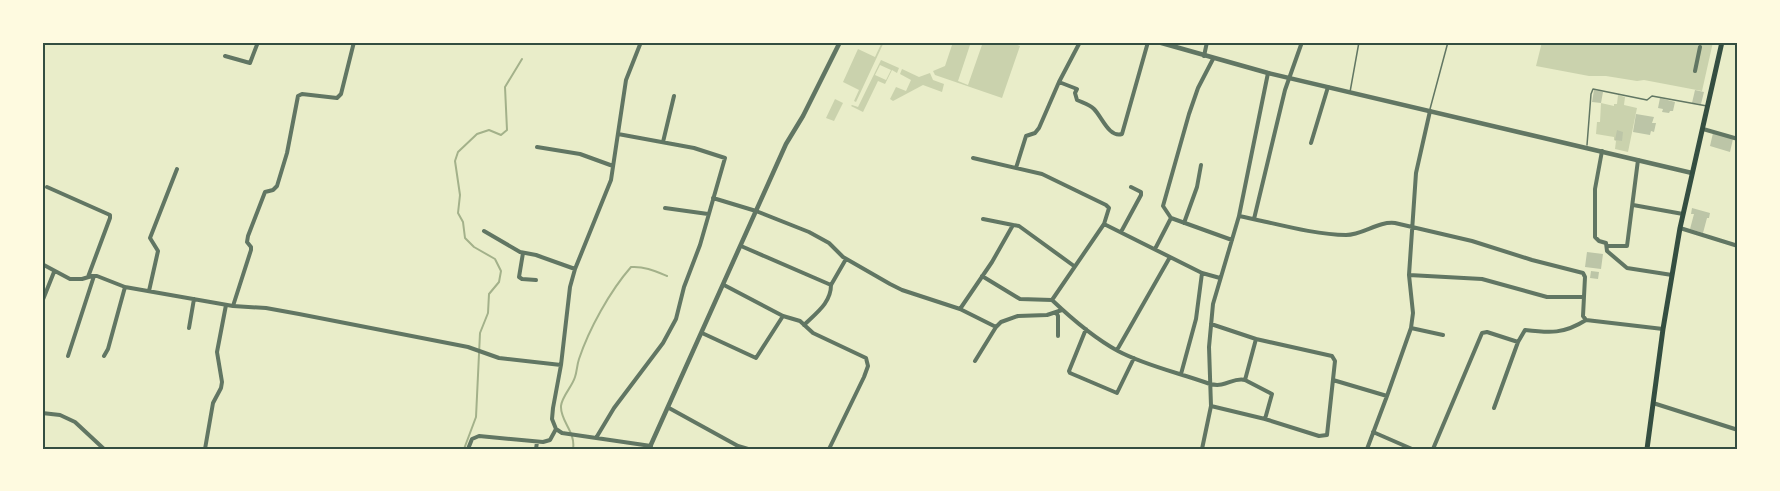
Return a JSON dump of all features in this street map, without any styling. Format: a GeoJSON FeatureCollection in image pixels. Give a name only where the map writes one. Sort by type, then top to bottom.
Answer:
{"type":"FeatureCollection","features":[{"type":"Feature","properties":{"kind":"main road"},"geometry":{"type":"LineString","coordinates":[[1647,449],[1663,329],[1680,228],[1722,42]]}},
{"type":"Feature","properties":{"kind":"street"},"geometry":{"type":"LineString","coordinates":[[225,56],[250,63],[258,42]]}},
{"type":"Feature","properties":{"kind":"street"},"geometry":{"type":"LineString","coordinates":[[232,306],[251,250],[247,242],[252,225],[265,192],[277,186],[298,96],[302,94],[337,98],[341,94],[354,42]]}},
{"type":"Feature","properties":{"kind":"street"},"geometry":{"type":"LineString","coordinates":[[641,42],[626,80],[614,166],[607,191],[570,286],[552,419],[556,429],[562,433],[650,447],[786,144],[803,116],[840,42]]}},
{"type":"Feature","properties":{"kind":"street"},"geometry":{"type":"LineString","coordinates":[[1016,168],[1026,136],[1035,133],[1039,128],[1080,42]]}},
{"type":"Feature","properties":{"kind":"street"},"geometry":{"type":"LineString","coordinates":[[1059,82],[1077,89],[1075,93],[1077,100],[1096,110],[1116,135],[1122,134],[1148,42]]}},
{"type":"Feature","properties":{"kind":"street"},"geometry":{"type":"LineString","coordinates":[[1158,42],[1268,73],[1692,173]]}},
{"type":"Feature","properties":{"kind":"street"},"geometry":{"type":"LineString","coordinates":[[1204,56],[1207,42]]}},
{"type":"Feature","properties":{"kind":"street"},"geometry":{"type":"LineString","coordinates":[[1254,219],[1282,100],[1302,42]]}},
{"type":"Feature","properties":{"kind":"street"},"geometry":{"type":"LineString","coordinates":[[1695,70],[1700,47]]}},
{"type":"Feature","properties":{"kind":"street"},"geometry":{"type":"LineString","coordinates":[[1213,59],[1198,88],[1189,114],[1163,206],[1171,218],[1232,240]]}},
{"type":"Feature","properties":{"kind":"street"},"geometry":{"type":"LineString","coordinates":[[1202,449],[1211,405],[1209,356],[1213,304],[1239,216],[1268,73]]}},
{"type":"Feature","properties":{"kind":"street"},"geometry":{"type":"LineString","coordinates":[[1311,143],[1328,87]]}},
{"type":"Feature","properties":{"kind":"street"},"geometry":{"type":"LineString","coordinates":[[663,142],[674,96]]}},
{"type":"Feature","properties":{"kind":"street"},"geometry":{"type":"LineString","coordinates":[[1367,449],[1412,328],[1413,313],[1409,275],[1416,173],[1430,110]]}},
{"type":"Feature","properties":{"kind":"street"},"geometry":{"type":"LineString","coordinates":[[1703,129],[1738,139]]}},
{"type":"Feature","properties":{"kind":"street"},"geometry":{"type":"LineString","coordinates":[[595,438],[670,331],[679,312],[684,287],[700,245],[725,158],[694,148],[618,134]]}},
{"type":"Feature","properties":{"kind":"street"},"geometry":{"type":"LineString","coordinates":[[537,147],[580,154],[614,166]]}},
{"type":"Feature","properties":{"kind":"street"},"geometry":{"type":"LineString","coordinates":[[1602,151],[1595,189],[1595,236],[1599,241],[1606,243],[1607,251],[1627,268],[1672,275]]}},
{"type":"Feature","properties":{"kind":"street"},"geometry":{"type":"LineString","coordinates":[[973,158],[1048,176],[1109,207],[1104,224],[1052,300]]}},
{"type":"Feature","properties":{"kind":"street"},"geometry":{"type":"LineString","coordinates":[[1607,246],[1626,247],[1638,160]]}},
{"type":"Feature","properties":{"kind":"street"},"geometry":{"type":"LineString","coordinates":[[1184,223],[1197,188],[1201,165]]}},
{"type":"Feature","properties":{"kind":"street"},"geometry":{"type":"LineString","coordinates":[[149,291],[158,251],[150,238],[177,169]]}},
{"type":"Feature","properties":{"kind":"street"},"geometry":{"type":"LineString","coordinates":[[47,187],[110,215],[111,218],[87,278]]}},
{"type":"Feature","properties":{"kind":"street"},"geometry":{"type":"LineString","coordinates":[[1121,232],[1141,195],[1141,192],[1131,187]]}},
{"type":"Feature","properties":{"kind":"street"},"geometry":{"type":"LineString","coordinates":[[713,198],[756,211],[819,237],[846,259],[902,290],[960,309],[996,327]]}},
{"type":"Feature","properties":{"kind":"street"},"geometry":{"type":"LineString","coordinates":[[1633,206],[1683,214]]}},
{"type":"Feature","properties":{"kind":"street"},"geometry":{"type":"LineString","coordinates":[[665,208],[708,214]]}},
{"type":"Feature","properties":{"kind":"street"},"geometry":{"type":"LineString","coordinates":[[1239,216],[1310,231],[1347,235],[1367,231],[1386,223],[1412,226],[1583,273],[1585,277],[1583,316],[1586,320]]}},
{"type":"Feature","properties":{"kind":"street"},"geometry":{"type":"LineString","coordinates":[[1155,249],[1171,218]]}},
{"type":"Feature","properties":{"kind":"street"},"geometry":{"type":"LineString","coordinates":[[983,219],[1018,226],[1074,266]]}},
{"type":"Feature","properties":{"kind":"street"},"geometry":{"type":"LineString","coordinates":[[1104,224],[1202,273],[1220,278]]}},
{"type":"Feature","properties":{"kind":"street"},"geometry":{"type":"LineString","coordinates":[[960,309],[1013,225]]}},
{"type":"Feature","properties":{"kind":"street"},"geometry":{"type":"LineString","coordinates":[[1680,228],[1738,246]]}},
{"type":"Feature","properties":{"kind":"street"},"geometry":{"type":"LineString","coordinates":[[484,231],[513,249],[575,269]]}},
{"type":"Feature","properties":{"kind":"street"},"geometry":{"type":"LineString","coordinates":[[741,246],[831,285]]}},
{"type":"Feature","properties":{"kind":"street"},"geometry":{"type":"LineString","coordinates":[[524,253],[519,277],[536,280]]}},
{"type":"Feature","properties":{"kind":"street"},"geometry":{"type":"LineString","coordinates":[[1116,350],[1170,257]]}},
{"type":"Feature","properties":{"kind":"street"},"geometry":{"type":"LineString","coordinates":[[804,325],[826,303],[831,285],[846,259]]}},
{"type":"Feature","properties":{"kind":"street"},"geometry":{"type":"LineString","coordinates":[[42,264],[70,279],[94,276],[125,287],[232,306],[277,310],[474,349],[499,358],[561,365]]}},
{"type":"Feature","properties":{"kind":"street"},"geometry":{"type":"LineString","coordinates":[[42,302],[54,272]]}},
{"type":"Feature","properties":{"kind":"street"},"geometry":{"type":"LineString","coordinates":[[1181,374],[1196,319],[1202,273]]}},
{"type":"Feature","properties":{"kind":"street"},"geometry":{"type":"LineString","coordinates":[[1409,275],[1482,279],[1547,297],[1584,297]]}},
{"type":"Feature","properties":{"kind":"street"},"geometry":{"type":"LineString","coordinates":[[68,356],[94,276]]}},
{"type":"Feature","properties":{"kind":"street"},"geometry":{"type":"LineString","coordinates":[[982,276],[1020,299],[1052,300],[1086,329],[1116,350],[1134,358],[1210,384],[1221,386],[1236,379],[1245,380],[1272,394],[1265,419]]}},
{"type":"Feature","properties":{"kind":"street"},"geometry":{"type":"LineString","coordinates":[[724,285],[783,316],[800,321],[813,333],[861,355],[868,361],[864,377],[829,449]]}},
{"type":"Feature","properties":{"kind":"street"},"geometry":{"type":"LineString","coordinates":[[104,356],[125,287]]}},
{"type":"Feature","properties":{"kind":"street"},"geometry":{"type":"LineString","coordinates":[[189,328],[194,300]]}},
{"type":"Feature","properties":{"kind":"street"},"geometry":{"type":"LineString","coordinates":[[205,449],[213,403],[222,382],[217,352],[226,305]]}},
{"type":"Feature","properties":{"kind":"street"},"geometry":{"type":"LineString","coordinates":[[975,361],[1001,322],[1009,318],[1047,315],[1062,310]]}},
{"type":"Feature","properties":{"kind":"street"},"geometry":{"type":"LineString","coordinates":[[1056,312],[1058,336]]}},
{"type":"Feature","properties":{"kind":"street"},"geometry":{"type":"LineString","coordinates":[[702,333],[756,358],[783,316]]}},
{"type":"Feature","properties":{"kind":"street"},"geometry":{"type":"LineString","coordinates":[[1494,408],[1518,342],[1525,330],[1555,332],[1574,327],[1586,320],[1663,329]]}},
{"type":"Feature","properties":{"kind":"street"},"geometry":{"type":"LineString","coordinates":[[1211,324],[1256,339],[1334,357],[1335,365],[1326,435],[1211,405]]}},
{"type":"Feature","properties":{"kind":"street"},"geometry":{"type":"LineString","coordinates":[[1412,328],[1443,334]]}},
{"type":"Feature","properties":{"kind":"street"},"geometry":{"type":"LineString","coordinates":[[1086,329],[1070,373],[1117,393],[1134,358]]}},
{"type":"Feature","properties":{"kind":"street"},"geometry":{"type":"LineString","coordinates":[[1433,449],[1482,334],[1487,332],[1518,342]]}},
{"type":"Feature","properties":{"kind":"street"},"geometry":{"type":"LineString","coordinates":[[1245,380],[1256,339]]}},
{"type":"Feature","properties":{"kind":"street"},"geometry":{"type":"LineString","coordinates":[[1334,380],[1387,396]]}},
{"type":"Feature","properties":{"kind":"street"},"geometry":{"type":"LineString","coordinates":[[1653,403],[1738,430]]}},
{"type":"Feature","properties":{"kind":"street"},"geometry":{"type":"LineString","coordinates":[[669,408],[738,446],[748,449]]}},
{"type":"Feature","properties":{"kind":"street"},"geometry":{"type":"LineString","coordinates":[[42,413],[60,415],[75,422],[104,449]]}},
{"type":"Feature","properties":{"kind":"street"},"geometry":{"type":"LineString","coordinates":[[468,449],[472,439],[479,436],[537,442],[550,440],[556,429]]}},
{"type":"Feature","properties":{"kind":"street"},"geometry":{"type":"LineString","coordinates":[[1373,432],[1412,449]]}},
{"type":"Feature","properties":{"kind":"street"},"geometry":{"type":"LineString","coordinates":[[536,449],[537,442]]}},
{"type":"Feature","properties":{"kind":"lane"},"geometry":{"type":"LineString","coordinates":[[1350,93],[1359,42]]}},
{"type":"Feature","properties":{"kind":"lane"},"geometry":{"type":"LineString","coordinates":[[1430,110],[1448,42]]}},
{"type":"Feature","properties":{"kind":"lane"},"geometry":{"type":"LineString","coordinates":[[1587,148],[1593,89],[1647,100],[1652,96],[1708,106]]}},
{"type":"Feature","properties":{"kind":"green space"},"geometry":{"type":"Polygon","coordinates":[[[884,42],[856,102],[854,101],[859,90],[843,82],[858,49],[875,57],[884,42]]]}},
{"type":"Feature","properties":{"kind":"green space"},"geometry":{"type":"Polygon","coordinates":[[[953,42],[971,42],[958,81],[968,85],[983,42],[999,42],[1007,45],[1009,42],[1020,46],[1002,98],[935,75],[933,71],[945,66],[953,42]]]}},
{"type":"Feature","properties":{"kind":"green space"},"geometry":{"type":"Polygon","coordinates":[[[1542,42],[1713,42],[1702,91],[1644,80],[1589,76],[1536,66],[1542,42]]]}},
{"type":"Feature","properties":{"kind":"green space"},"geometry":{"type":"Polygon","coordinates":[[[881,60],[899,68],[897,73],[892,70],[885,84],[878,81],[863,112],[851,106],[858,107],[881,60]],[[880,65],[875,75],[886,80],[891,70],[880,65]]]}},
{"type":"Feature","properties":{"kind":"green space"},"geometry":{"type":"Polygon","coordinates":[[[902,69],[919,77],[930,73],[933,80],[944,84],[942,92],[923,85],[893,101],[890,99],[896,87],[906,91],[911,80],[900,74],[902,69]]]}},
{"type":"Feature","properties":{"kind":"green space"},"geometry":{"type":"Polygon","coordinates":[[[1618,95],[1625,97],[1624,105],[1637,108],[1628,152],[1615,149],[1614,137],[1596,134],[1597,122],[1600,122],[1601,103],[1614,106],[1617,104],[1618,95]]]}},
{"type":"Feature","properties":{"kind":"green space"},"geometry":{"type":"Polygon","coordinates":[[[835,99],[843,103],[834,121],[826,118],[835,99]]]}},
{"type":"Feature","properties":{"kind":"building"},"geometry":{"type":"Polygon","coordinates":[[[1594,90],[1603,92],[1601,103],[1592,102],[1594,90]]]}},
{"type":"Feature","properties":{"kind":"building"},"geometry":{"type":"Polygon","coordinates":[[[1695,90],[1704,92],[1701,104],[1692,103],[1695,90]]]}},
{"type":"Feature","properties":{"kind":"building"},"geometry":{"type":"Polygon","coordinates":[[[1660,98],[1675,102],[1673,111],[1662,112],[1663,109],[1658,108],[1660,98]]]}},
{"type":"Feature","properties":{"kind":"building"},"geometry":{"type":"Polygon","coordinates":[[[1636,114],[1654,117],[1652,123],[1656,123],[1654,132],[1651,131],[1650,135],[1633,132],[1636,114]]]}},
{"type":"Feature","properties":{"kind":"building"},"geometry":{"type":"Polygon","coordinates":[[[1617,130],[1623,132],[1622,141],[1615,140],[1617,130]]]}},
{"type":"Feature","properties":{"kind":"building"},"geometry":{"type":"Polygon","coordinates":[[[1713,133],[1733,139],[1730,152],[1710,146],[1713,133]]]}},
{"type":"Feature","properties":{"kind":"building"},"geometry":{"type":"Polygon","coordinates":[[[1692,208],[1710,213],[1703,233],[1690,229],[1694,214],[1691,214],[1692,208]]]}},
{"type":"Feature","properties":{"kind":"building"},"geometry":{"type":"Polygon","coordinates":[[[1587,252],[1603,254],[1601,269],[1585,267],[1587,252]]]}},
{"type":"Feature","properties":{"kind":"building"},"geometry":{"type":"Polygon","coordinates":[[[1591,271],[1599,272],[1598,279],[1590,278],[1591,271]]]}},
{"type":"Feature","properties":{"kind":"waterway"},"geometry":{"type":"LineString","coordinates":[[464,449],[476,417],[480,333],[488,313],[489,294],[499,282],[501,271],[495,259],[474,247],[465,238],[463,222],[458,213],[460,195],[455,161],[458,152],[477,134],[489,130],[501,135],[507,130],[505,87],[522,59]]}},
{"type":"Feature","properties":{"kind":"waterway"},"geometry":{"type":"LineString","coordinates":[[573,449],[572,437],[561,406],[575,377],[578,361],[588,335],[601,311],[615,287],[631,267],[645,268],[667,276]]}}]}
